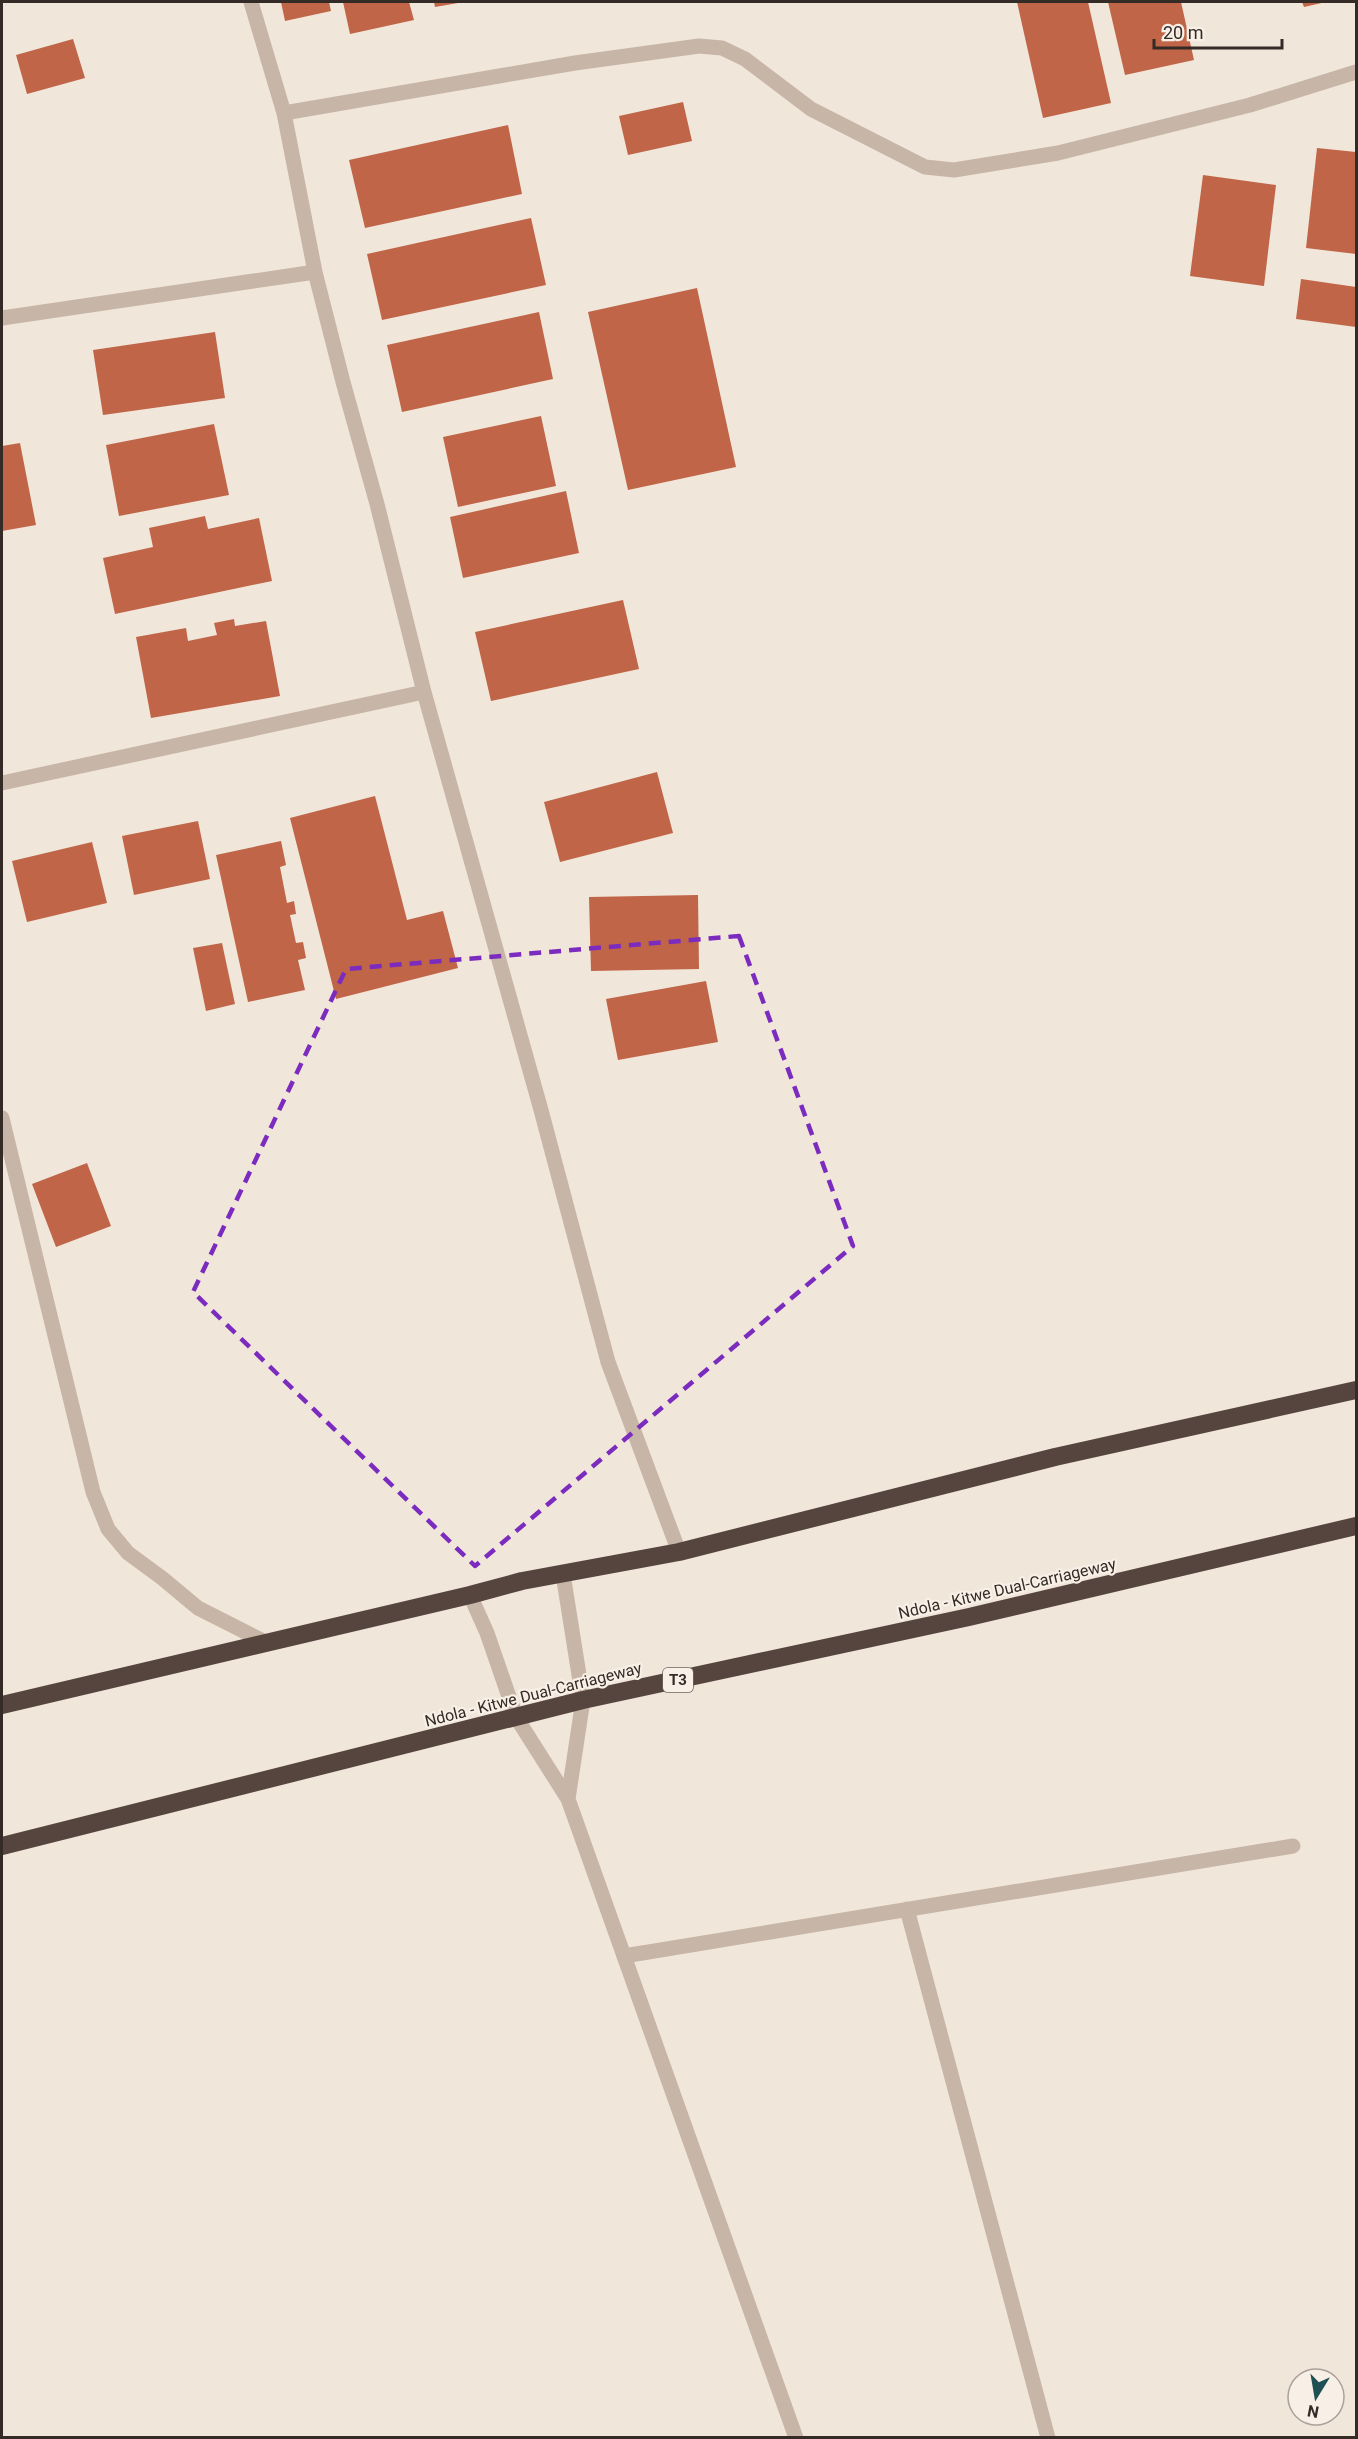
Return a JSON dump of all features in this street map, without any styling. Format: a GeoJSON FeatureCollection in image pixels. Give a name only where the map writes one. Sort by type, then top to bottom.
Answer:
{"type":"FeatureCollection","features":[{"type":"Feature","properties":{"kind":"highway"},"geometry":{"type":"LineString","coordinates":[[2,1705],[522,1581],[679,1552],[1055,1457],[1356,1390]]}},
{"type":"Feature","properties":{"kind":"highway","name":"Ndola - Kitwe Dual-Carriageway"},"geometry":{"type":"LineString","coordinates":[[2,1846],[583,1700],[980,1615],[1356,1526]]}},
{"type":"Feature","properties":{"kind":"street"},"geometry":{"type":"LineString","coordinates":[[251,2],[284,113],[315,272],[424,692],[541,1110],[608,1362],[679,1552]]}},
{"type":"Feature","properties":{"kind":"street"},"geometry":{"type":"LineString","coordinates":[[284,113],[574,63],[699,46],[722,48],[745,59],[811,109],[925,166],[954,170],[1058,153],[1250,105],[1356,72]]}},
{"type":"Feature","properties":{"kind":"street"},"geometry":{"type":"LineString","coordinates":[[2,318],[315,272]]}},
{"type":"Feature","properties":{"kind":"street"},"geometry":{"type":"LineString","coordinates":[[2,783],[424,692]]}},
{"type":"Feature","properties":{"kind":"street"},"geometry":{"type":"LineString","coordinates":[[2,1118],[93,1492],[108,1529],[129,1553],[198,1608],[267,1643]]}},
{"type":"Feature","properties":{"kind":"street"},"geometry":{"type":"LineString","coordinates":[[563,1574],[583,1700],[568,1799]]}},
{"type":"Feature","properties":{"kind":"street"},"geometry":{"type":"LineString","coordinates":[[470,1595],[487,1633],[516,1717],[568,1799],[796,2438]]}},
{"type":"Feature","properties":{"kind":"street"},"geometry":{"type":"LineString","coordinates":[[624,1956],[1293,1846]]}},
{"type":"Feature","properties":{"kind":"street"},"geometry":{"type":"LineString","coordinates":[[907,1909],[1048,2438]]}},
{"type":"Feature","properties":{"kind":"highlighted area"},"geometry":{"type":"Polygon","coordinates":[[[739,936],[853,1246],[475,1566],[193,1292],[346,969],[739,936]]]}},
{"type":"Feature","properties":{"kind":"building"},"geometry":{"type":"Polygon","coordinates":[[[281,2],[329,2],[331,11],[285,21],[281,2]]]}},
{"type":"Feature","properties":{"kind":"building"},"geometry":{"type":"Polygon","coordinates":[[[343,2],[409,2],[414,20],[350,34],[343,2]]]}},
{"type":"Feature","properties":{"kind":"building"},"geometry":{"type":"Polygon","coordinates":[[[434,2],[458,2],[458,3],[435,7],[434,2]]]}},
{"type":"Feature","properties":{"kind":"building"},"geometry":{"type":"Polygon","coordinates":[[[1017,2],[1088,2],[1111,103],[1043,118],[1017,2]]]}},
{"type":"Feature","properties":{"kind":"building"},"geometry":{"type":"Polygon","coordinates":[[[1108,2],[1181,2],[1194,60],[1125,75],[1108,2]]]}},
{"type":"Feature","properties":{"kind":"building"},"geometry":{"type":"Polygon","coordinates":[[[1302,2],[1326,2],[1304,7],[1302,2]]]}},
{"type":"Feature","properties":{"kind":"building"},"geometry":{"type":"Polygon","coordinates":[[[73,39],[85,78],[27,94],[16,55],[73,39]]]}},
{"type":"Feature","properties":{"kind":"building"},"geometry":{"type":"Polygon","coordinates":[[[683,102],[692,141],[628,155],[619,116],[683,102]]]}},
{"type":"Feature","properties":{"kind":"building"},"geometry":{"type":"Polygon","coordinates":[[[508,125],[522,194],[365,228],[349,160],[508,125]]]}},
{"type":"Feature","properties":{"kind":"building"},"geometry":{"type":"Polygon","coordinates":[[[1317,148],[1356,152],[1356,254],[1306,248],[1317,148]]]}},
{"type":"Feature","properties":{"kind":"building"},"geometry":{"type":"Polygon","coordinates":[[[1203,175],[1276,185],[1264,286],[1190,276],[1203,175]]]}},
{"type":"Feature","properties":{"kind":"building"},"geometry":{"type":"Polygon","coordinates":[[[531,218],[546,285],[382,320],[367,254],[531,218]]]}},
{"type":"Feature","properties":{"kind":"building"},"geometry":{"type":"Polygon","coordinates":[[[1301,279],[1356,287],[1356,327],[1296,319],[1301,279]]]}},
{"type":"Feature","properties":{"kind":"building"},"geometry":{"type":"Polygon","coordinates":[[[697,288],[736,467],[628,490],[588,312],[697,288]]]}},
{"type":"Feature","properties":{"kind":"building"},"geometry":{"type":"Polygon","coordinates":[[[539,312],[553,379],[402,412],[387,345],[539,312]]]}},
{"type":"Feature","properties":{"kind":"building"},"geometry":{"type":"Polygon","coordinates":[[[215,332],[225,398],[103,415],[93,350],[215,332]]]}},
{"type":"Feature","properties":{"kind":"building"},"geometry":{"type":"Polygon","coordinates":[[[541,416],[556,486],[458,507],[443,437],[541,416]]]}},
{"type":"Feature","properties":{"kind":"building"},"geometry":{"type":"Polygon","coordinates":[[[214,424],[229,495],[119,516],[106,445],[214,424]]]}},
{"type":"Feature","properties":{"kind":"building"},"geometry":{"type":"Polygon","coordinates":[[[20,443],[36,525],[2,531],[2,446],[20,443]]]}},
{"type":"Feature","properties":{"kind":"building"},"geometry":{"type":"Polygon","coordinates":[[[566,491],[579,553],[463,578],[450,517],[566,491]]]}},
{"type":"Feature","properties":{"kind":"building"},"geometry":{"type":"Polygon","coordinates":[[[205,516],[208,529],[259,518],[272,581],[115,614],[103,558],[153,547],[149,528],[205,516]]]}},
{"type":"Feature","properties":{"kind":"building"},"geometry":{"type":"Polygon","coordinates":[[[623,600],[639,669],[491,701],[475,632],[623,600]]]}},
{"type":"Feature","properties":{"kind":"building"},"geometry":{"type":"Polygon","coordinates":[[[234,619],[235,626],[266,621],[280,696],[151,718],[136,637],[186,628],[188,641],[217,635],[214,623],[234,619]]]}},
{"type":"Feature","properties":{"kind":"building"},"geometry":{"type":"Polygon","coordinates":[[[657,772],[673,833],[560,862],[544,802],[657,772]]]}},
{"type":"Feature","properties":{"kind":"building"},"geometry":{"type":"Polygon","coordinates":[[[375,796],[407,920],[443,911],[458,968],[336,999],[290,818],[375,796]]]}},
{"type":"Feature","properties":{"kind":"building"},"geometry":{"type":"Polygon","coordinates":[[[198,821],[210,879],[134,895],[122,836],[198,821]]]}},
{"type":"Feature","properties":{"kind":"building"},"geometry":{"type":"Polygon","coordinates":[[[281,841],[286,865],[280,867],[287,903],[294,901],[296,914],[290,915],[296,943],[303,942],[306,958],[298,960],[305,990],[248,1002],[216,855],[281,841]]]}},
{"type":"Feature","properties":{"kind":"building"},"geometry":{"type":"Polygon","coordinates":[[[92,842],[107,903],[27,922],[12,861],[92,842]]]}},
{"type":"Feature","properties":{"kind":"building"},"geometry":{"type":"Polygon","coordinates":[[[698,895],[699,969],[591,971],[589,897],[698,895]]]}},
{"type":"Feature","properties":{"kind":"building"},"geometry":{"type":"Polygon","coordinates":[[[222,943],[235,1004],[206,1011],[193,948],[222,943]]]}},
{"type":"Feature","properties":{"kind":"building"},"geometry":{"type":"Polygon","coordinates":[[[706,981],[718,1042],[618,1060],[606,999],[706,981]]]}},
{"type":"Feature","properties":{"kind":"building"},"geometry":{"type":"Polygon","coordinates":[[[87,1163],[111,1226],[56,1247],[32,1184],[87,1163]]]}}]}
